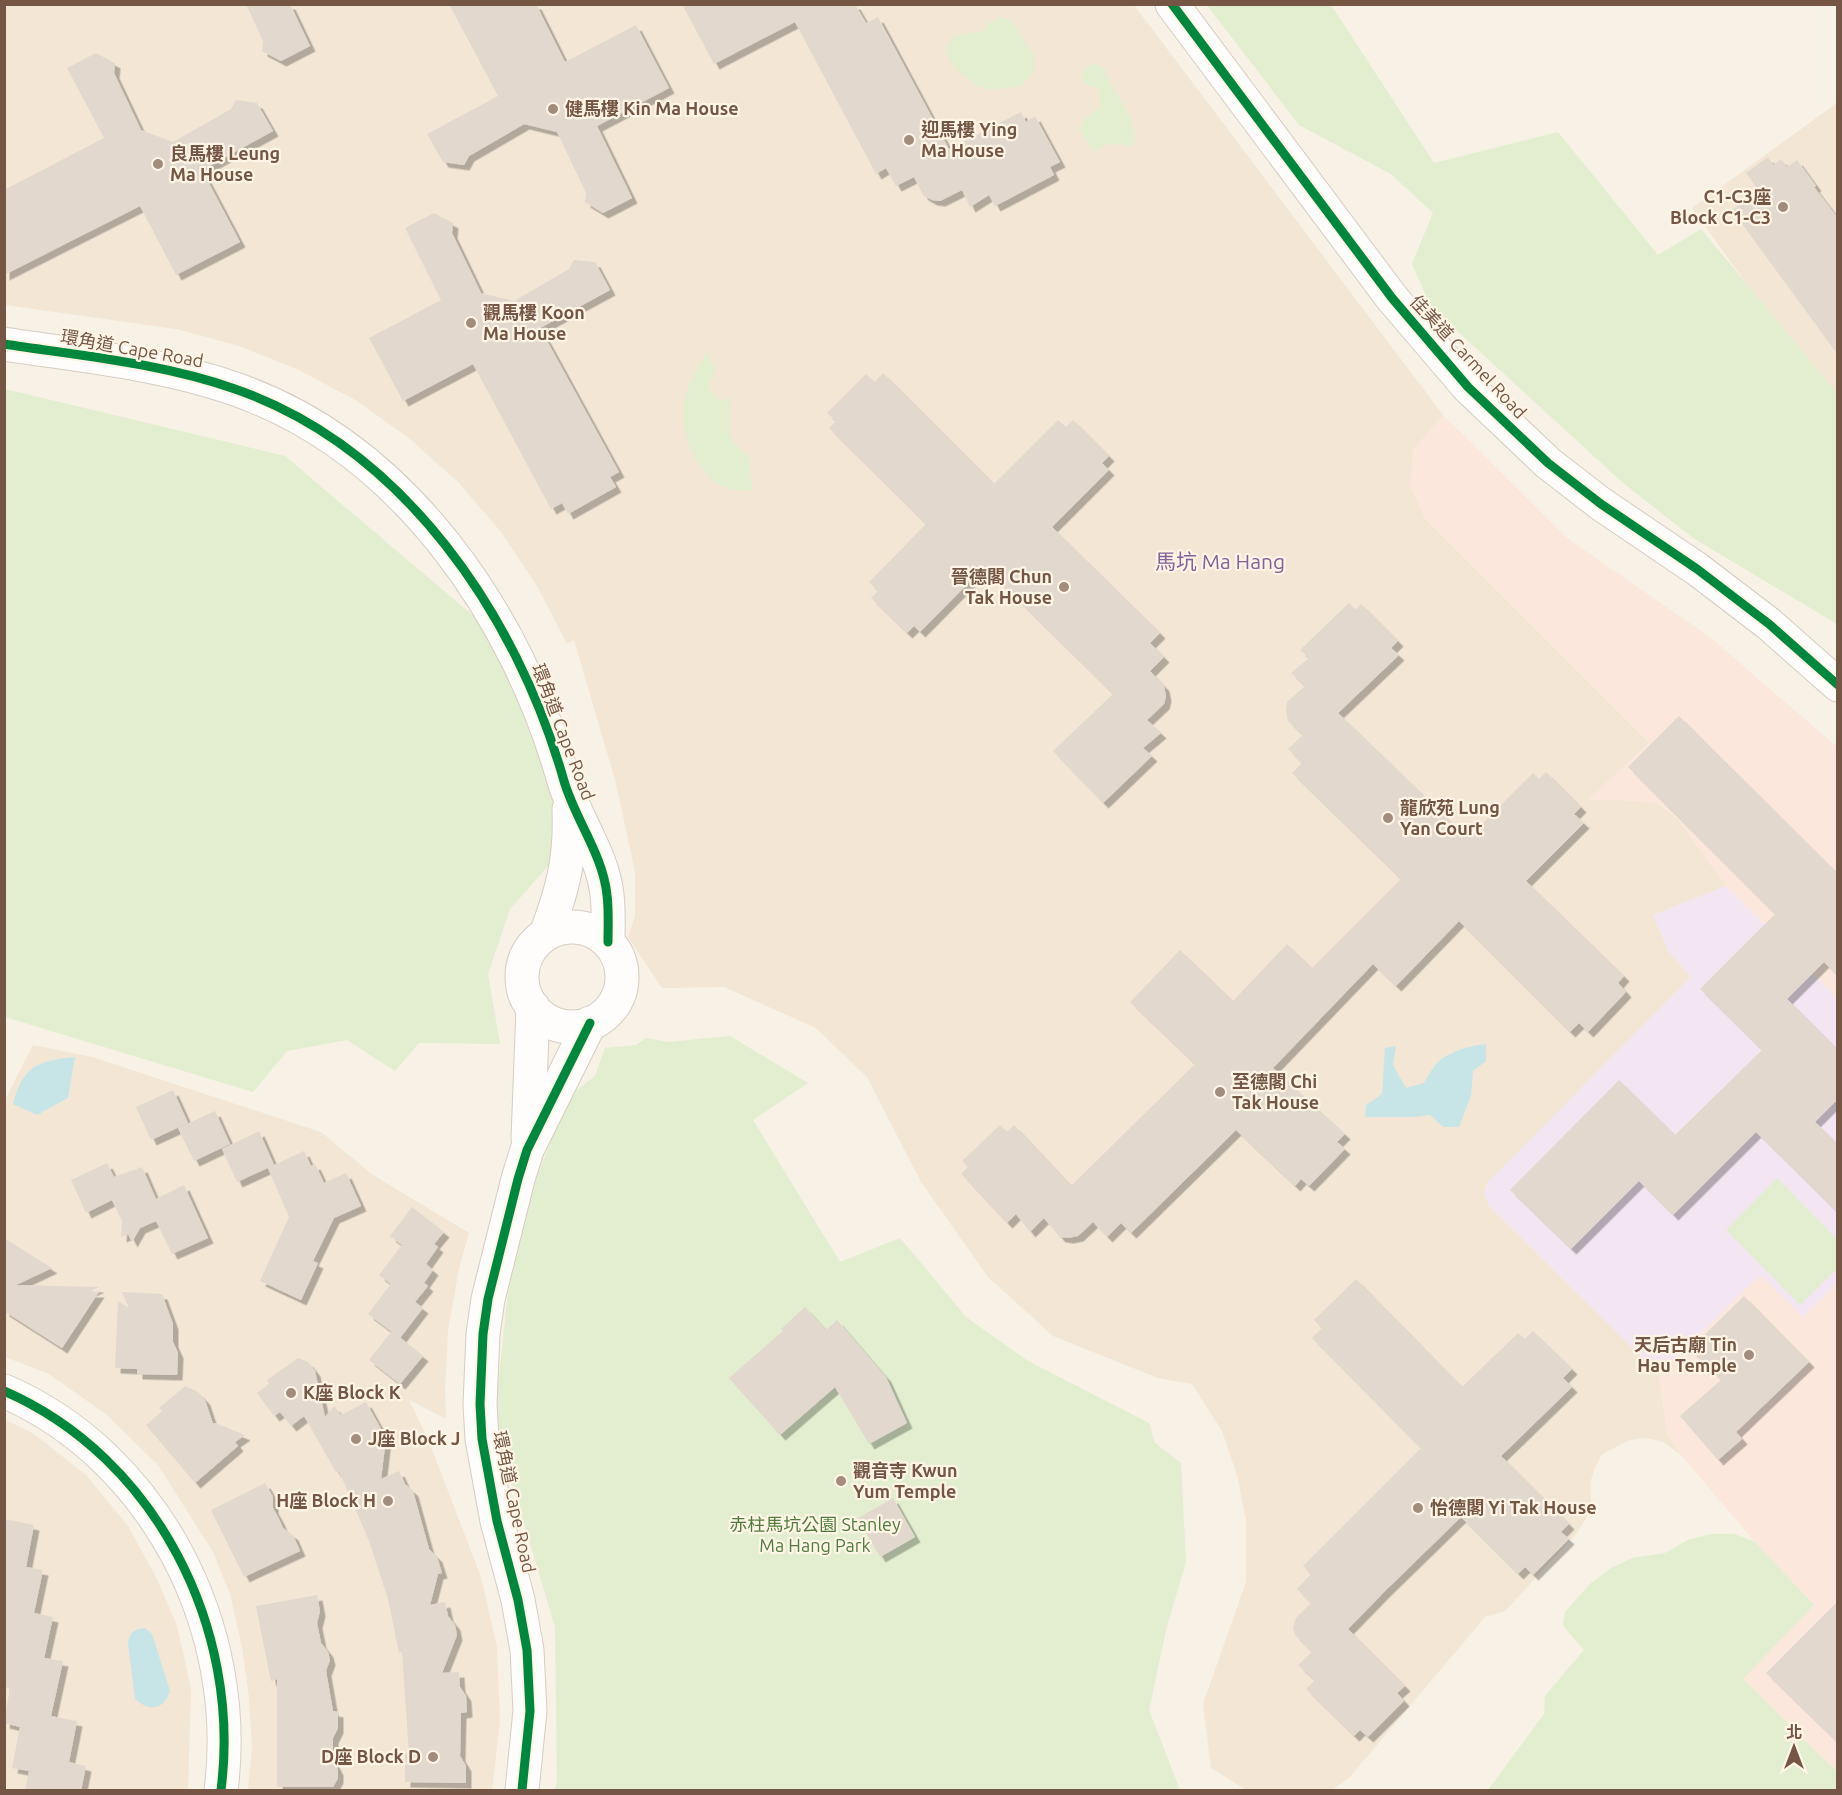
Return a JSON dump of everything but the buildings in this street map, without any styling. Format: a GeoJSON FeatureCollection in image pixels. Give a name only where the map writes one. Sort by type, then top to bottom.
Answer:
{"type":"FeatureCollection","features":[{"type":"Feature","properties":{"kind":"street","name":"佳美道 Carmel Road"},"geometry":{"type":"LineString","coordinates":[[1172,4],[1386,290],[1468,387],[1548,463],[1601,504],[1697,569],[1769,624],[1838,685]]}},
{"type":"Feature","properties":{"kind":"street","name":"環角道 Cape Road"},"geometry":{"type":"LineString","coordinates":[[4,344],[158,368],[216,383],[276,406],[313,426],[355,455],[414,509],[446,546],[484,597],[509,640],[533,690],[554,745],[568,792],[598,864],[607,894],[608,942],[618,956],[622,972],[620,989],[614,1004],[590,1023],[527,1150],[488,1299],[483,1334],[480,1404],[482,1439],[527,1650],[530,1710],[522,1791]]}},
{"type":"Feature","properties":{"kind":"street","name":"環角道 Cape Road"},"geometry":{"type":"LineString","coordinates":[[527,1150],[533,1008],[524,993],[522,976],[525,959],[533,945],[546,934],[558,903],[567,867],[570,839],[568,792]]}},
{"type":"Feature","properties":{"kind":"street"},"geometry":{"type":"LineString","coordinates":[[546,934],[562,928],[579,927],[594,932],[608,942]]}},
{"type":"Feature","properties":{"kind":"street"},"geometry":{"type":"LineString","coordinates":[[533,1008],[544,1018],[559,1025],[575,1026],[590,1023]]}},
{"type":"Feature","properties":{"kind":"street"},"geometry":{"type":"LineString","coordinates":[[4,1391],[66,1425],[97,1450],[140,1496],[159,1521],[176,1552],[206,1623],[220,1685],[224,1722],[221,1791]]}},
{"type":"Feature","properties":{"kind":"shaded area"},"geometry":{"type":"Polygon","coordinates":[[[5,5],[1134,5],[1443,415],[1413,450],[1425,519],[1649,743],[1589,799],[1657,803],[1677,818],[1726,886],[1653,915],[1669,952],[1691,977],[1488,1182],[1484,1194],[1489,1206],[1659,1374],[1667,1433],[1680,1454],[1663,1442],[1647,1438],[1629,1440],[1601,1455],[1590,1483],[1591,1501],[1587,1516],[1577,1533],[1505,1611],[1485,1617],[1349,1778],[1332,1790],[1246,1790],[1211,1768],[1203,1704],[1246,1582],[1246,1520],[1237,1475],[1222,1431],[1192,1384],[1158,1378],[1053,1336],[988,1277],[921,1182],[867,1077],[816,1028],[724,987],[662,988],[628,937],[635,916],[635,872],[616,783],[574,640],[567,644],[537,586],[501,532],[458,482],[410,439],[357,401],[299,370],[239,346],[176,329],[5,305],[5,5]]]}},
{"type":"Feature","properties":{"kind":"shaded area"},"geometry":{"type":"Polygon","coordinates":[[[1837,103],[1837,410],[1692,208],[1837,103]]]}},
{"type":"Feature","properties":{"kind":"shaded area"},"geometry":{"type":"Polygon","coordinates":[[[1443,415],[1567,538],[1711,638],[1837,747],[1837,998],[1726,886],[1677,818],[1657,803],[1588,800],[1649,743],[1425,519],[1410,486],[1413,450],[1443,415]]]}},
{"type":"Feature","properties":{"kind":"shaded area"},"geometry":{"type":"Polygon","coordinates":[[[1726,886],[1837,998],[1837,1283],[1803,1317],[1760,1275],[1659,1374],[1489,1206],[1484,1194],[1488,1182],[1691,977],[1669,952],[1653,915],[1726,886]]]}},
{"type":"Feature","properties":{"kind":"shaded area"},"geometry":{"type":"Polygon","coordinates":[[[33,1045],[92,1057],[321,1132],[373,1175],[469,1233],[459,1268],[448,1331],[446,1419],[409,1400],[428,1439],[481,1577],[497,1647],[500,1722],[492,1790],[248,1790],[252,1749],[249,1697],[242,1647],[230,1594],[213,1552],[158,1465],[107,1415],[49,1374],[5,1357],[4,1102],[33,1045]]]}},
{"type":"Feature","properties":{"kind":"shaded area"},"geometry":{"type":"Polygon","coordinates":[[[1760,1275],[1803,1317],[1837,1283],[1837,1772],[1742,1678],[1814,1605],[1755,1542],[1680,1454],[1667,1433],[1659,1375],[1760,1275]]]}},
{"type":"Feature","properties":{"kind":"shaded area"},"geometry":{"type":"Polygon","coordinates":[[[4,1419],[34,1434],[86,1475],[128,1526],[157,1579],[177,1626],[191,1689],[188,1790],[5,1790],[4,1419]]]}},
{"type":"Feature","properties":{"kind":"green space"},"geometry":{"type":"Polygon","coordinates":[[[1207,5],[1331,5],[1434,163],[1558,132],[1658,255],[1701,229],[1837,393],[1837,624],[1693,538],[1622,482],[1431,307],[1412,264],[1433,213],[1391,174],[1299,125],[1207,5]]]}},
{"type":"Feature","properties":{"kind":"green space"},"geometry":{"type":"Polygon","coordinates":[[[1000,17],[1011,20],[1016,27],[1035,57],[1035,70],[1021,86],[983,88],[967,79],[956,69],[947,53],[947,46],[953,36],[984,31],[989,23],[1000,17]]]}},
{"type":"Feature","properties":{"kind":"green space"},"geometry":{"type":"Polygon","coordinates":[[[1097,64],[1105,69],[1132,122],[1135,142],[1130,146],[1110,143],[1093,152],[1080,130],[1085,118],[1101,107],[1099,89],[1082,82],[1082,72],[1088,65],[1097,64]]]}},
{"type":"Feature","properties":{"kind":"green space"},"geometry":{"type":"Polygon","coordinates":[[[709,349],[710,363],[716,367],[708,388],[721,401],[731,398],[729,421],[731,437],[735,444],[749,456],[752,490],[729,488],[713,481],[693,455],[689,445],[684,424],[684,402],[694,375],[709,349]]]}},
{"type":"Feature","properties":{"kind":"green space"},"geometry":{"type":"Polygon","coordinates":[[[5,389],[285,456],[491,631],[566,815],[549,865],[510,909],[488,974],[500,1044],[419,1043],[395,1071],[347,1040],[287,1051],[253,1092],[5,1017],[5,389]]]}},
{"type":"Feature","properties":{"kind":"green space","name":"赤柱馬坑公園 Stanley Ma Hang Park"},"geometry":{"type":"Polygon","coordinates":[[[730,1036],[808,1083],[753,1120],[840,1262],[900,1238],[966,1317],[1028,1361],[1149,1423],[1155,1443],[1181,1463],[1186,1562],[1166,1630],[1149,1710],[1180,1790],[554,1790],[557,1782],[555,1627],[494,1423],[514,1236],[568,1097],[595,1076],[605,1048],[636,1045],[646,1038],[668,1042],[730,1036]]]}},
{"type":"Feature","properties":{"kind":"green space"},"geometry":{"type":"Polygon","coordinates":[[[1777,1178],[1837,1239],[1837,1268],[1800,1305],[1726,1230],[1777,1178]]]}},
{"type":"Feature","properties":{"kind":"green space"},"geometry":{"type":"Polygon","coordinates":[[[1711,1534],[1734,1534],[1755,1542],[1814,1605],[1743,1679],[1837,1772],[1837,1790],[1488,1790],[1544,1714],[1545,1696],[1584,1650],[1563,1626],[1565,1612],[1590,1584],[1611,1568],[1632,1558],[1665,1553],[1688,1540],[1711,1534]]]}},
{"type":"Feature","properties":{"kind":"water"},"geometry":{"type":"Polygon","coordinates":[[[1486,1044],[1486,1061],[1473,1071],[1471,1096],[1459,1127],[1443,1127],[1430,1115],[1365,1117],[1366,1105],[1382,1094],[1385,1048],[1396,1046],[1393,1065],[1406,1088],[1424,1083],[1435,1065],[1453,1052],[1486,1044]]]}},
{"type":"Feature","properties":{"kind":"water"},"geometry":{"type":"Polygon","coordinates":[[[75,1057],[68,1098],[37,1115],[13,1104],[27,1073],[41,1064],[75,1057]]]}},
{"type":"Feature","properties":{"kind":"water"},"geometry":{"type":"Polygon","coordinates":[[[145,1628],[152,1634],[170,1691],[164,1702],[156,1707],[146,1706],[135,1699],[128,1643],[133,1632],[145,1628]]]}},
{"type":"Feature","properties":{"kind":"cycle path"},"geometry":{"type":"LineString","coordinates":[[1172,4],[1392,298],[1468,387],[1548,463],[1601,504],[1697,569],[1769,624],[1838,685]]}},
{"type":"Feature","properties":{"kind":"cycle path"},"geometry":{"type":"LineString","coordinates":[[4,344],[150,366],[235,389],[296,416],[351,452],[401,495],[445,545],[484,600],[517,658],[543,719],[569,795],[600,866],[607,895],[608,942]]}},
{"type":"Feature","properties":{"kind":"cycle path"},"geometry":{"type":"LineString","coordinates":[[522,1790],[530,1711],[527,1650],[518,1600],[497,1521],[482,1439],[480,1404],[483,1334],[488,1299],[527,1150],[590,1023]]}},
{"type":"Feature","properties":{"kind":"cycle path"},"geometry":{"type":"LineString","coordinates":[[4,1391],[58,1420],[105,1459],[145,1504],[177,1555],[202,1610],[217,1669],[224,1729],[221,1790]]}},
{"type":"Feature","properties":{"kind":"place","name":"健馬樓 Kin Ma House"},"geometry":{"type":"Point","coordinates":[553,109]}},
{"type":"Feature","properties":{"kind":"place","name":"迎馬樓 Ying Ma House"},"geometry":{"type":"Point","coordinates":[909,140]}},
{"type":"Feature","properties":{"kind":"place","name":"良馬樓 Leung Ma House"},"geometry":{"type":"Point","coordinates":[158,164]}},
{"type":"Feature","properties":{"kind":"place","name":"C1-C3座 Block C1-C3"},"geometry":{"type":"Point","coordinates":[1783,207]}},
{"type":"Feature","properties":{"kind":"place","name":"觀馬樓 Koon Ma House"},"geometry":{"type":"Point","coordinates":[471,323]}},
{"type":"Feature","properties":{"kind":"place","name":"晉德閣 Chun Tak House"},"geometry":{"type":"Point","coordinates":[1064,587]}},
{"type":"Feature","properties":{"kind":"place","name":"龍欣苑 Lung Yan Court"},"geometry":{"type":"Point","coordinates":[1388,818]}},
{"type":"Feature","properties":{"kind":"place","name":"至德閣 Chi Tak House"},"geometry":{"type":"Point","coordinates":[1220,1092]}},
{"type":"Feature","properties":{"kind":"place","name":"天后古廟 Tin Hau Temple"},"geometry":{"type":"Point","coordinates":[1749,1355]}},
{"type":"Feature","properties":{"kind":"place","name":"K座 Block K"},"geometry":{"type":"Point","coordinates":[291,1393]}},
{"type":"Feature","properties":{"kind":"place","name":"J座 Block J"},"geometry":{"type":"Point","coordinates":[356,1439]}},
{"type":"Feature","properties":{"kind":"place","name":"觀音寺 Kwun Yum Temple"},"geometry":{"type":"Point","coordinates":[841,1481]}},
{"type":"Feature","properties":{"kind":"place","name":"H座 Block H"},"geometry":{"type":"Point","coordinates":[388,1501]}},
{"type":"Feature","properties":{"kind":"place","name":"怡德閣 Yi Tak House"},"geometry":{"type":"Point","coordinates":[1418,1508]}},
{"type":"Feature","properties":{"kind":"place","name":"D座 Block D"},"geometry":{"type":"Point","coordinates":[433,1757]}},
{"type":"Feature","properties":{"kind":"district","name":"馬坑 Ma Hang"},"geometry":{"type":"Point","coordinates":[1220,562]}}]}
